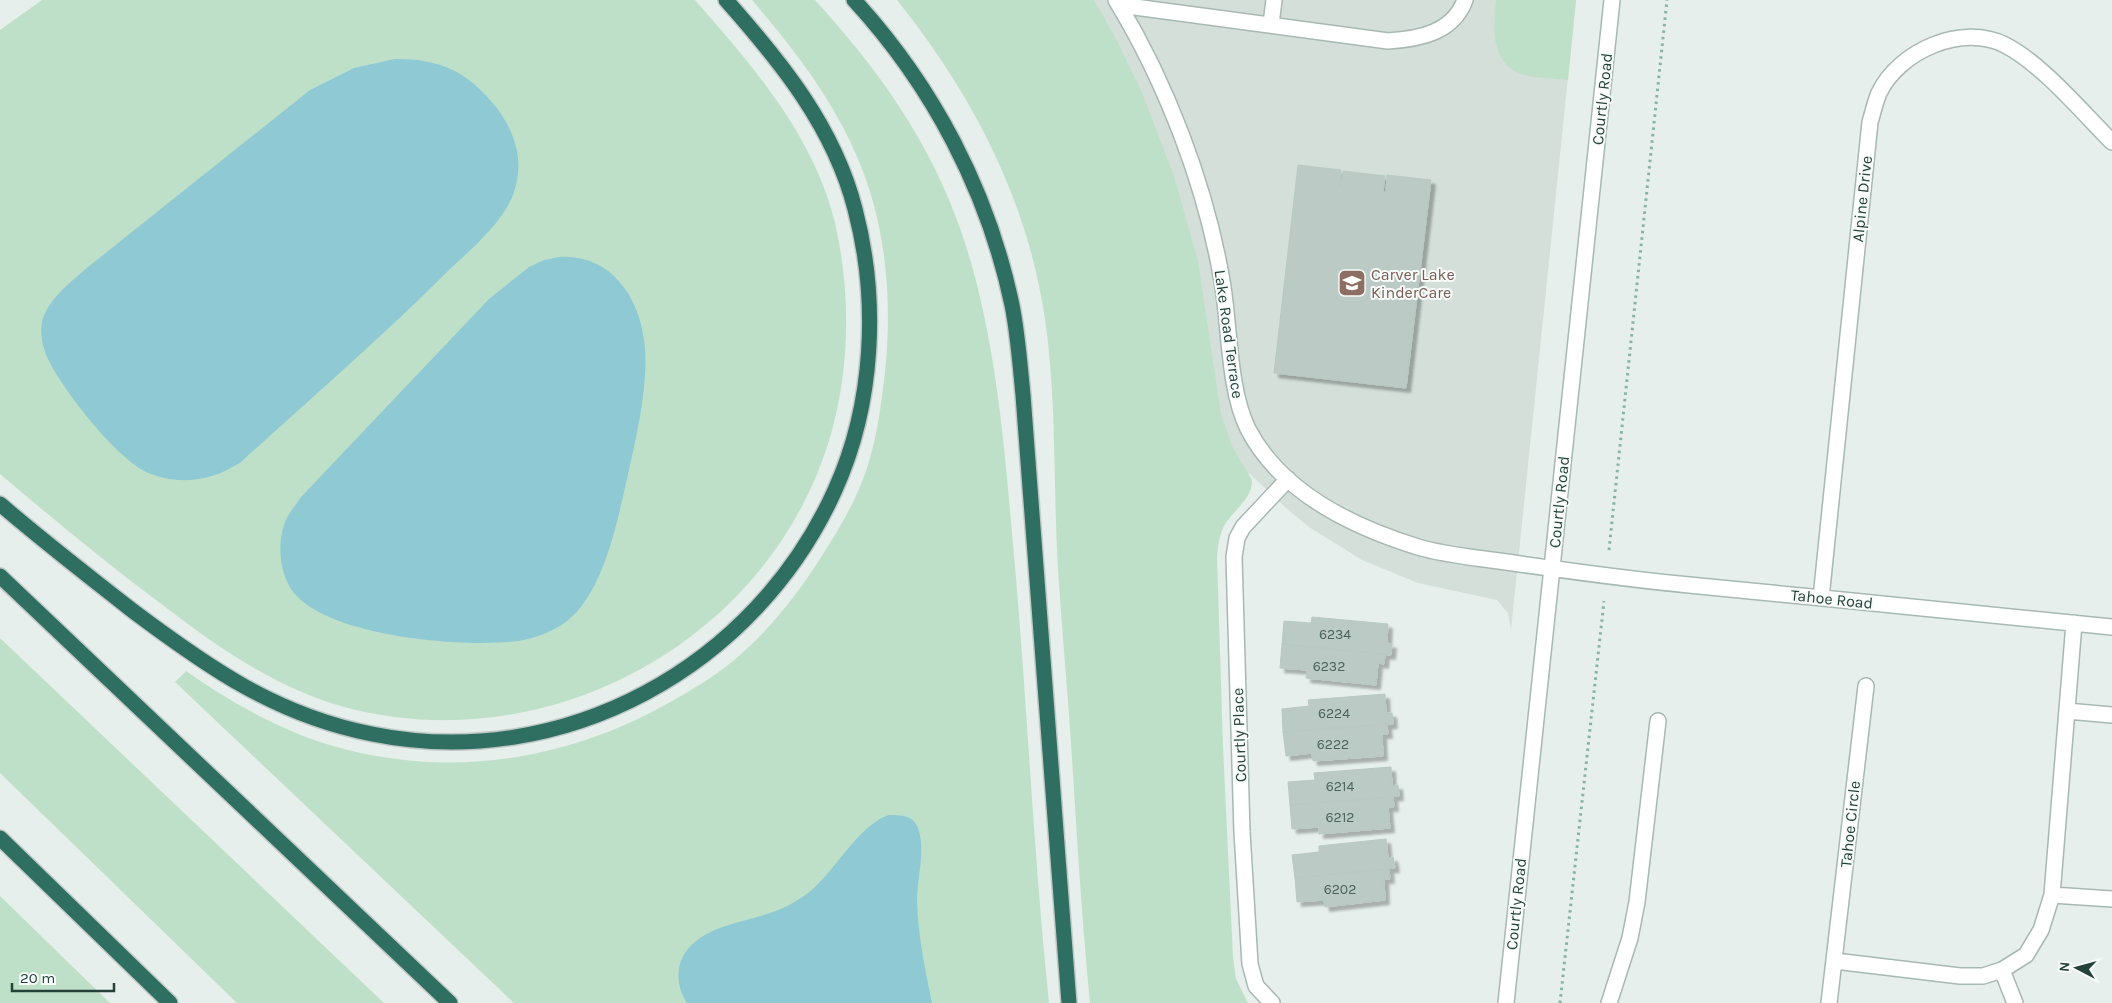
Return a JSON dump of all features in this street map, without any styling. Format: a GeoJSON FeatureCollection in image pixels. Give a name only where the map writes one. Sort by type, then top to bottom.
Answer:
{"type":"FeatureCollection","features":[{"type":"Feature","properties":{"kind":"highway"},"geometry":{"type":"LineString","coordinates":[[0,504],[111,594],[215,670],[274,702],[325,722],[357,731],[416,741],[444,742],[499,739],[535,734],[579,722],[621,706],[658,686],[692,664],[737,628],[767,597],[794,563],[818,524],[836,488],[854,438],[864,388],[869,333],[868,282],[863,246],[855,209],[838,158],[823,128],[789,76],[726,0]]}},
{"type":"Feature","properties":{"kind":"highway"},"geometry":{"type":"LineString","coordinates":[[854,0],[907,64],[947,128],[980,199],[1000,258],[1012,305],[1025,415],[1068,1003]]}},
{"type":"Feature","properties":{"kind":"highway"},"geometry":{"type":"LineString","coordinates":[[0,576],[450,1003]]}},
{"type":"Feature","properties":{"kind":"highway"},"geometry":{"type":"LineString","coordinates":[[0,838],[170,1003]]}},
{"type":"Feature","properties":{"kind":"street"},"geometry":{"type":"LineString","coordinates":[[1271,24],[1274,0]]}},
{"type":"Feature","properties":{"kind":"street"},"geometry":{"type":"LineString","coordinates":[[1118,3],[1388,41],[1413,40],[1446,27],[1463,6],[1465,0]]}},
{"type":"Feature","properties":{"kind":"street","name":"Courtly Road"},"geometry":{"type":"LineString","coordinates":[[1506,1003],[1612,0]]}},
{"type":"Feature","properties":{"kind":"street","name":"Lake Road Terrace"},"geometry":{"type":"LineString","coordinates":[[1118,3],[1162,88],[1205,205],[1222,279],[1236,391],[1244,418],[1263,452],[1288,479],[1318,502],[1337,514],[1373,531],[1408,544],[1454,556],[1552,569]]}},
{"type":"Feature","properties":{"kind":"street","name":"Alpine Drive"},"geometry":{"type":"LineString","coordinates":[[1821,598],[1870,122],[1879,92],[1898,67],[1924,48],[1953,38],[1982,39],[2004,44],[2036,67],[2112,142]]}},
{"type":"Feature","properties":{"kind":"street","name":"Courtly Place"},"geometry":{"type":"LineString","coordinates":[[1272,1003],[1256,986],[1250,964],[1242,842],[1234,557],[1237,538],[1243,526],[1288,479]]}},
{"type":"Feature","properties":{"kind":"street","name":"Tahoe Road"},"geometry":{"type":"LineString","coordinates":[[1552,569],[1606,577],[2112,627]]}},
{"type":"Feature","properties":{"kind":"street"},"geometry":{"type":"LineString","coordinates":[[1835,961],[1960,976],[1982,976],[2002,970],[2026,955],[2041,930],[2052,895],[2074,623]]}},
{"type":"Feature","properties":{"kind":"street","name":"Tahoe Circle"},"geometry":{"type":"LineString","coordinates":[[1830,1003],[1866,686]]}},
{"type":"Feature","properties":{"kind":"street"},"geometry":{"type":"LineString","coordinates":[[2067,711],[2112,715]]}},
{"type":"Feature","properties":{"kind":"street"},"geometry":{"type":"LineString","coordinates":[[1609,1003],[1630,938],[1637,902],[1658,721]]}},
{"type":"Feature","properties":{"kind":"street"},"geometry":{"type":"LineString","coordinates":[[2052,895],[2112,899]]}},
{"type":"Feature","properties":{"kind":"street"},"geometry":{"type":"LineString","coordinates":[[2002,970],[2015,1003]]}},
{"type":"Feature","properties":{"kind":"path"},"geometry":{"type":"LineString","coordinates":[[1560,1003],[1667,0]]}},
{"type":"Feature","properties":{"kind":"shaded area"},"geometry":{"type":"Polygon","coordinates":[[[1021,0],[1576,0],[1511,630],[1508,613],[1497,600],[1418,583],[1362,560],[1309,527],[1250,474],[1166,464],[1021,0]]]}},
{"type":"Feature","properties":{"kind":"green space"},"geometry":{"type":"Polygon","coordinates":[[[42,0],[695,0],[759,77],[797,132],[825,191],[835,223],[844,276],[846,302],[845,356],[842,382],[831,434],[802,507],[759,571],[705,625],[642,668],[573,699],[498,717],[421,720],[344,707],[294,689],[270,677],[203,635],[99,556],[0,474],[0,30],[42,0]]]}},
{"type":"Feature","properties":{"kind":"green space"},"geometry":{"type":"Polygon","coordinates":[[[752,0],[815,0],[838,26],[881,80],[918,137],[948,198],[973,268],[990,346],[1002,425],[1018,601],[1049,1003],[514,1003],[175,682],[186,671],[223,696],[263,718],[305,737],[348,750],[389,758],[430,762],[470,762],[511,758],[550,750],[589,739],[628,724],[665,705],[717,673],[733,661],[771,625],[813,569],[835,534],[862,482],[876,435],[883,385],[888,322],[883,246],[872,198],[854,149],[816,82],[752,0]]]}},
{"type":"Feature","properties":{"kind":"green space"},"geometry":{"type":"Polygon","coordinates":[[[897,0],[1094,0],[1141,90],[1174,176],[1198,261],[1221,414],[1232,446],[1252,480],[1246,499],[1224,526],[1218,545],[1217,557],[1223,746],[1233,957],[1236,979],[1248,1003],[1090,1003],[1056,539],[1053,413],[1049,350],[1037,274],[1025,231],[992,149],[972,110],[949,72],[897,0]]]}},
{"type":"Feature","properties":{"kind":"green space"},"geometry":{"type":"Polygon","coordinates":[[[1496,0],[1576,0],[1568,80],[1525,75],[1505,63],[1496,45],[1494,22],[1496,0]]]}},
{"type":"Feature","properties":{"kind":"green space"},"geometry":{"type":"Polygon","coordinates":[[[0,638],[384,1003],[237,1003],[0,773],[0,638]]]}},
{"type":"Feature","properties":{"kind":"green space"},"geometry":{"type":"Polygon","coordinates":[[[0,896],[110,1003],[0,1003],[0,896]]]}},
{"type":"Feature","properties":{"kind":"water"},"geometry":{"type":"Polygon","coordinates":[[[395,59],[426,61],[452,70],[474,84],[496,107],[509,127],[518,160],[517,183],[508,206],[493,227],[475,246],[397,321],[241,462],[209,477],[186,480],[163,478],[138,467],[123,455],[90,421],[75,402],[52,366],[45,352],[41,334],[42,322],[49,306],[88,267],[310,90],[354,68],[395,59]]]}},
{"type":"Feature","properties":{"kind":"water"},"geometry":{"type":"Polygon","coordinates":[[[559,257],[577,258],[593,262],[618,280],[628,293],[635,307],[641,323],[644,340],[644,391],[634,446],[619,515],[600,575],[591,593],[580,608],[562,625],[531,638],[494,643],[465,643],[399,636],[337,620],[312,608],[294,593],[289,586],[283,569],[280,551],[282,533],[289,514],[301,497],[489,299],[529,267],[544,260],[559,257]]]}},
{"type":"Feature","properties":{"kind":"water"},"geometry":{"type":"Polygon","coordinates":[[[889,815],[910,818],[918,828],[921,855],[917,892],[918,914],[922,952],[932,1003],[687,1003],[681,991],[678,978],[682,959],[693,944],[712,931],[788,906],[800,899],[815,887],[866,829],[877,820],[889,815]]]}},
{"type":"Feature","properties":{"kind":"building","name":"Carver Lake KinderCare"},"geometry":{"type":"Polygon","coordinates":[[[1298,165],[1341,170],[1340,187],[1343,171],[1385,176],[1383,192],[1386,192],[1387,175],[1431,180],[1406,388],[1274,373],[1298,165]]]}},
{"type":"Feature","properties":{"kind":"building"},"geometry":{"type":"Polygon","coordinates":[[[1312,617],[1388,624],[1387,643],[1392,644],[1391,655],[1282,644],[1284,621],[1311,623],[1312,617]]]}},
{"type":"Feature","properties":{"kind":"building"},"geometry":{"type":"Polygon","coordinates":[[[1282,644],[1385,654],[1384,664],[1378,663],[1376,685],[1306,678],[1307,670],[1280,668],[1282,644]]]}},
{"type":"Feature","properties":{"kind":"building"},"geometry":{"type":"Polygon","coordinates":[[[1385,694],[1386,713],[1392,713],[1393,724],[1283,732],[1282,709],[1309,706],[1308,700],[1385,694]]]}},
{"type":"Feature","properties":{"kind":"building"},"geometry":{"type":"Polygon","coordinates":[[[1387,724],[1388,734],[1382,734],[1383,756],[1313,761],[1312,753],[1286,756],[1283,732],[1387,724]]]}},
{"type":"Feature","properties":{"kind":"building"},"geometry":{"type":"Polygon","coordinates":[[[1391,767],[1392,786],[1398,785],[1399,796],[1290,805],[1288,782],[1315,780],[1314,773],[1391,767]]]}},
{"type":"Feature","properties":{"kind":"building"},"geometry":{"type":"Polygon","coordinates":[[[1393,797],[1394,807],[1388,807],[1390,828],[1319,834],[1319,827],[1292,829],[1290,805],[1393,797]]]}},
{"type":"Feature","properties":{"kind":"building"},"geometry":{"type":"Polygon","coordinates":[[[1386,839],[1388,858],[1393,857],[1395,868],[1295,878],[1292,855],[1319,852],[1319,846],[1386,839]]]}},
{"type":"Feature","properties":{"kind":"building"},"geometry":{"type":"Polygon","coordinates":[[[1389,869],[1390,879],[1384,879],[1385,900],[1325,907],[1324,900],[1297,902],[1295,878],[1389,869]]]}},
{"type":"Feature","properties":{"kind":"place","name":"Carver Lake KinderCare"},"geometry":{"type":"Point","coordinates":[1352,283]}}]}
